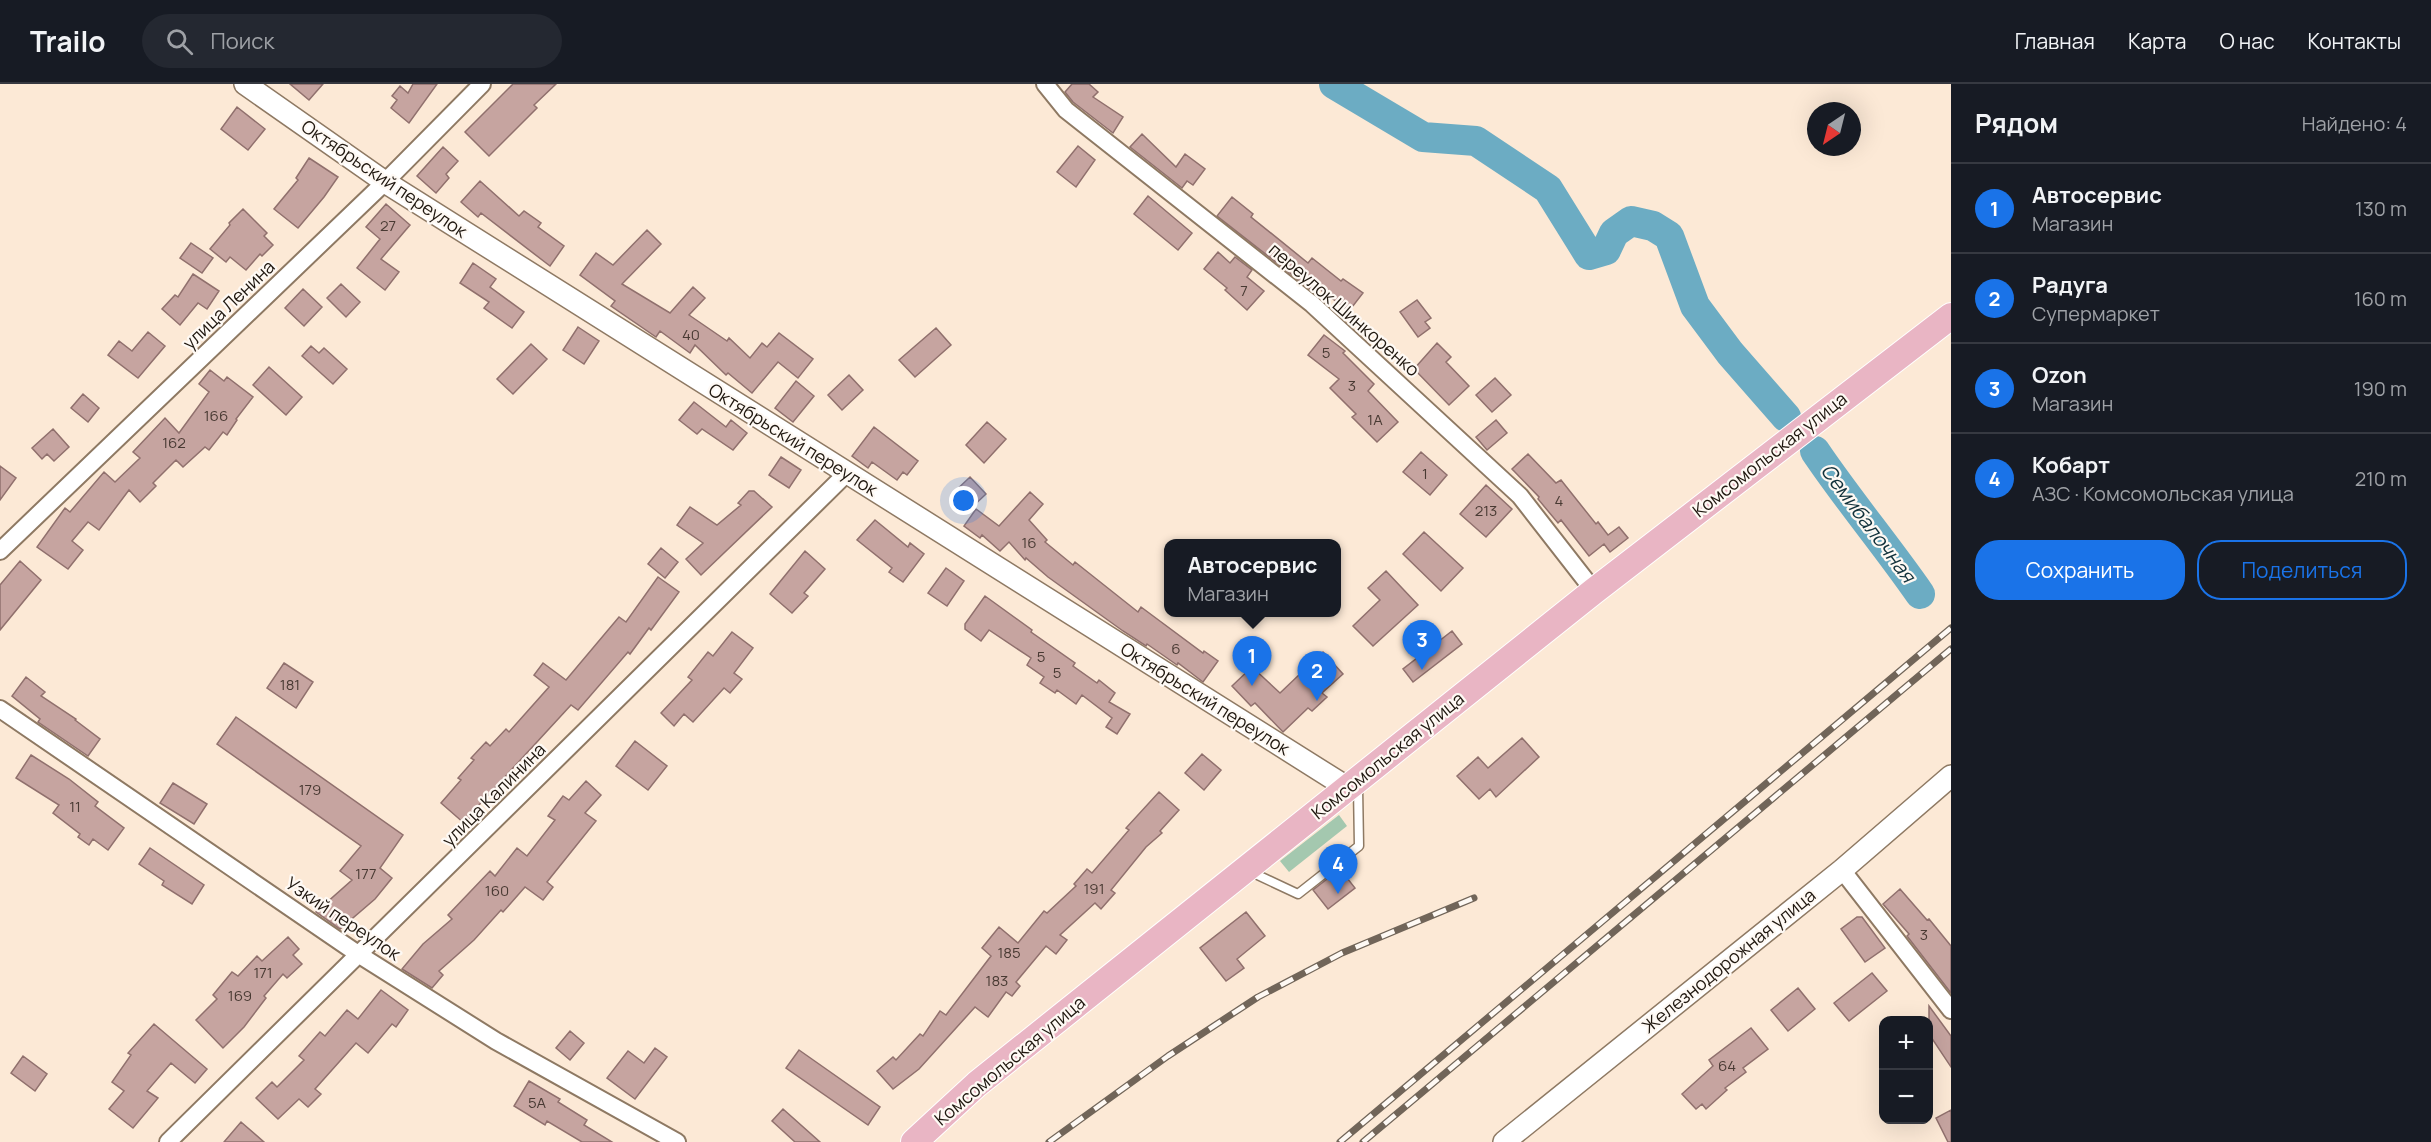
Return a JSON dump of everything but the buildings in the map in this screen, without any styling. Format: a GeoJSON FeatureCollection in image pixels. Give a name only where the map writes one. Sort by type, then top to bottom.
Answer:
{"type":"FeatureCollection","features":[{"type":"Feature","properties":{"kind":"main road","name":"Комсомольская улица"},"geometry":{"type":"LineString","coordinates":[[914,1142],[977,1084],[1594,591],[1951,316]]}},
{"type":"Feature","properties":{"kind":"street","name":"Октябрьский переулок"},"geometry":{"type":"LineString","coordinates":[[245,84],[385,182],[846,474],[1352,784]]}},
{"type":"Feature","properties":{"kind":"street","name":"улица Ленина"},"geometry":{"type":"LineString","coordinates":[[0,551],[385,182],[482,84]]}},
{"type":"Feature","properties":{"kind":"street","name":"переулок Шинкоренко"},"geometry":{"type":"LineString","coordinates":[[1045,84],[1066,110],[1312,304],[1445,426],[1520,496],[1594,591]]}},
{"type":"Feature","properties":{"kind":"street","name":"улица Калинина"},"geometry":{"type":"LineString","coordinates":[[168,1142],[846,474]]}},
{"type":"Feature","properties":{"kind":"street","name":"Узкий переулок"},"geometry":{"type":"LineString","coordinates":[[0,709],[358,954],[496,1041],[677,1142]]}},
{"type":"Feature","properties":{"kind":"street","name":"Железнодорожная улица"},"geometry":{"type":"LineString","coordinates":[[1504,1142],[1842,870],[1951,776]]}},
{"type":"Feature","properties":{"kind":"street"},"geometry":{"type":"LineString","coordinates":[[1842,870],[1951,1010]]}},
{"type":"Feature","properties":{"kind":"lane"},"geometry":{"type":"LineString","coordinates":[[1246,870],[1298,894],[1359,846],[1352,784]]}},
{"type":"Feature","properties":{"kind":"green space"},"geometry":{"type":"Polygon","coordinates":[[[1339,815],[1347,826],[1289,872],[1280,861],[1339,815]]]}},
{"type":"Feature","properties":{"kind":"waterway","name":"Семибалочная"},"geometry":{"type":"LineString","coordinates":[[1334,84],[1423,137],[1476,141],[1548,189],[1589,255],[1606,250],[1614,233],[1631,221],[1653,226],[1669,236],[1695,306],[1730,353],[1786,417]]}},
{"type":"Feature","properties":{"kind":"waterway","name":"Семибалочная"},"geometry":{"type":"LineString","coordinates":[[1815,451],[1920,594]]}},
{"type":"Feature","properties":{"kind":"railway"},"geometry":{"type":"LineString","coordinates":[[1340,1142],[1951,628]]}},
{"type":"Feature","properties":{"kind":"railway"},"geometry":{"type":"LineString","coordinates":[[1363,1142],[1951,649]]}},
{"type":"Feature","properties":{"kind":"railway"},"geometry":{"type":"LineString","coordinates":[[1049,1142],[1168,1056],[1258,997],[1342,953],[1474,898]]}},
{"type":"Feature","properties":{"kind":"place","name":"Ozon"},"geometry":{"type":"Point","coordinates":[1422,670]}},
{"type":"Feature","properties":{"kind":"place","name":"Автосервис"},"geometry":{"type":"Point","coordinates":[1252,686]}},
{"type":"Feature","properties":{"kind":"place","name":"Радуга"},"geometry":{"type":"Point","coordinates":[1317,701]}},
{"type":"Feature","properties":{"kind":"place","name":"Кобарт"},"geometry":{"type":"Point","coordinates":[1338,894]}}]}
